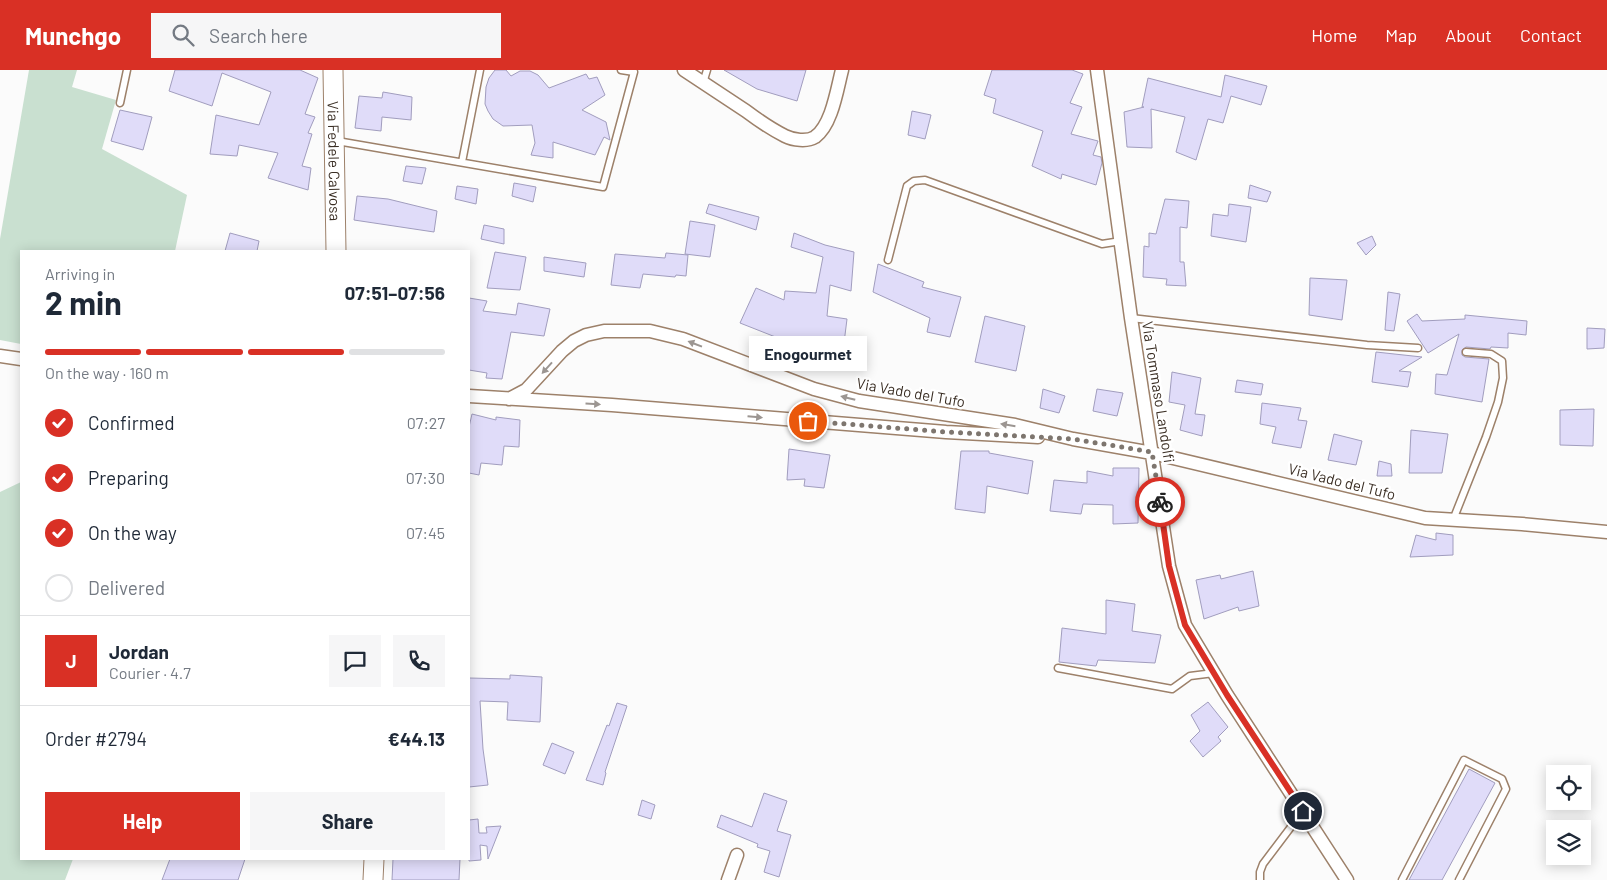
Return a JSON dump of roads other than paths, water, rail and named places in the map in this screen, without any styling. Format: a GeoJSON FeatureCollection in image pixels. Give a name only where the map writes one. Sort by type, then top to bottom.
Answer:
{"type":"FeatureCollection","features":[{"type":"Feature","properties":{"kind":"main road","name":"Via Fedele Calvosa"},"geometry":{"type":"LineString","coordinates":[[333,70],[336,250]]}},
{"type":"Feature","properties":{"kind":"main road"},"geometry":{"type":"LineString","coordinates":[[373,880],[374,860]]}},
{"type":"Feature","properties":{"kind":"street"},"geometry":{"type":"LineString","coordinates":[[684,70],[786,137],[807,140],[817,135],[825,124],[832,108],[842,70]]}},
{"type":"Feature","properties":{"kind":"street","name":"Via Tommaso Landolfi"},"geometry":{"type":"LineString","coordinates":[[1097,70],[1131,318],[1169,566],[1185,625],[1347,880]]}},
{"type":"Feature","properties":{"kind":"street","name":"Via Vado del Tufo"},"geometry":{"type":"LineString","coordinates":[[509,400],[526,390],[562,351],[574,341],[586,335],[604,331],[650,331],[683,339],[814,389],[859,401],[1015,426],[1073,439],[1152,452],[1424,518],[1607,532]]}},
{"type":"Feature","properties":{"kind":"street"},"geometry":{"type":"LineString","coordinates":[[0,356],[20,360]]}},
{"type":"Feature","properties":{"kind":"street","name":"Via Vado del Tufo"},"geometry":{"type":"LineString","coordinates":[[470,396],[612,405],[946,432],[1073,439]]}},
{"type":"Feature","properties":{"kind":"street"},"geometry":{"type":"LineString","coordinates":[[728,880],[737,855]]}},
{"type":"Feature","properties":{"kind":"lane"},"geometry":{"type":"LineString","coordinates":[[120,103],[127,70]]}},
{"type":"Feature","properties":{"kind":"lane"},"geometry":{"type":"LineString","coordinates":[[462,162],[480,70]]}},
{"type":"Feature","properties":{"kind":"lane"},"geometry":{"type":"LineString","coordinates":[[334,140],[603,187],[634,72],[621,70]]}},
{"type":"Feature","properties":{"kind":"lane"},"geometry":{"type":"LineString","coordinates":[[703,83],[707,70]]}},
{"type":"Feature","properties":{"kind":"lane"},"geometry":{"type":"LineString","coordinates":[[888,260],[907,186],[914,181],[925,180],[1102,244],[1121,241]]}},
{"type":"Feature","properties":{"kind":"lane"},"geometry":{"type":"LineString","coordinates":[[1131,318],[1367,345],[1418,348]]}},
{"type":"Feature","properties":{"kind":"lane"},"geometry":{"type":"LineString","coordinates":[[1453,520],[1486,438],[1498,402],[1503,378],[1502,361],[1491,354],[1466,352]]}},
{"type":"Feature","properties":{"kind":"lane"},"geometry":{"type":"LineString","coordinates":[[1058,668],[1172,689],[1190,676],[1214,673]]}},
{"type":"Feature","properties":{"kind":"lane"},"geometry":{"type":"LineString","coordinates":[[1402,880],[1464,760],[1502,779],[1506,789],[1459,880]]}},
{"type":"Feature","properties":{"kind":"lane"},"geometry":{"type":"LineString","coordinates":[[1260,880],[1263,864],[1303,811]]}},
{"type":"Feature","properties":{"kind":"place","name":"Enogourmet"},"geometry":{"type":"Point","coordinates":[808,421]}}]}
